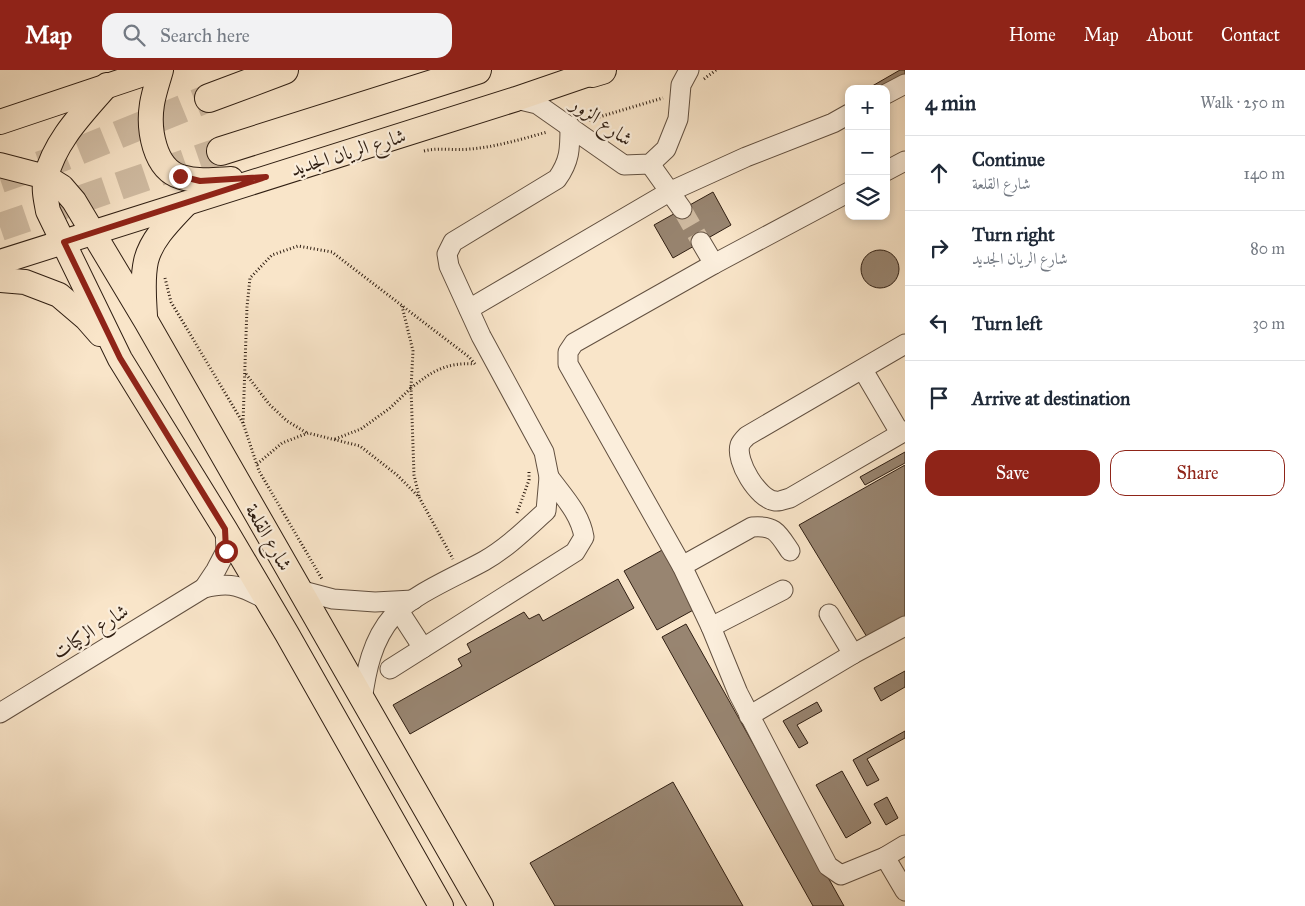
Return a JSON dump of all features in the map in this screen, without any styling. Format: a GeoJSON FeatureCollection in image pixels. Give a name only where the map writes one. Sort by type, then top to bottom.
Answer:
{"type":"FeatureCollection","features":[{"type":"Feature","properties":{"kind":"highway"},"geometry":{"type":"LineString","coordinates":[[209,98],[284,70]]}},
{"type":"Feature","properties":{"kind":"highway","name":"شارع الريان الجديد"},"geometry":{"type":"LineString","coordinates":[[221,151],[477,70]]}},
{"type":"Feature","properties":{"kind":"main road"},"geometry":{"type":"LineString","coordinates":[[0,122],[155,70]]}},
{"type":"Feature","properties":{"kind":"main road"},"geometry":{"type":"LineString","coordinates":[[162,70],[152,104],[151,121],[155,148],[165,168],[180,176],[200,181],[266,177]]}},
{"type":"Feature","properties":{"kind":"main road","name":"شارع الريان الجديد"},"geometry":{"type":"LineString","coordinates":[[0,262],[601,71]]}},
{"type":"Feature","properties":{"kind":"main road","name":"شارع القلعة"},"geometry":{"type":"LineString","coordinates":[[107,85],[63,138],[46,177],[45,199],[48,211],[120,358],[267,600],[435,902]]}},
{"type":"Feature","properties":{"kind":"main road","name":"شارع القلعة"},"geometry":{"type":"LineString","coordinates":[[0,165],[46,177],[62,187],[74,201],[146,321],[481,906]]}},
{"type":"Feature","properties":{"kind":"main road"},"geometry":{"type":"LineString","coordinates":[[146,321],[144,278],[146,259],[167,224],[188,202]]}},
{"type":"Feature","properties":{"kind":"main road"},"geometry":{"type":"LineString","coordinates":[[0,280],[25,282],[59,295],[86,318],[120,358]]}},
{"type":"Feature","properties":{"kind":"lane","name":"شارع الزور"},"geometry":{"type":"LineString","coordinates":[[516,99],[537,104],[624,166],[650,164],[666,149],[678,119],[681,85],[689,70]]}},
{"type":"Feature","properties":{"kind":"lane"},"geometry":{"type":"LineString","coordinates":[[890,92],[905,84]]}},
{"type":"Feature","properties":{"kind":"lane"},"geometry":{"type":"LineString","coordinates":[[469,310],[669,192],[746,157],[833,123],[845,116]]}},
{"type":"Feature","properties":{"kind":"lane"},"geometry":{"type":"LineString","coordinates":[[362,700],[366,670],[378,638],[393,616],[406,606],[486,560],[519,537],[546,511],[549,477],[544,452],[491,355],[449,266],[447,254],[453,242],[556,180],[565,168],[570,154],[570,126]]}},
{"type":"Feature","properties":{"kind":"lane"},"geometry":{"type":"LineString","coordinates":[[890,169],[905,161]]}},
{"type":"Feature","properties":{"kind":"lane"},"geometry":{"type":"LineString","coordinates":[[650,164],[682,209]]}},
{"type":"Feature","properties":{"kind":"lane"},"geometry":{"type":"LineString","coordinates":[[845,194],[714,264],[574,343],[568,352],[568,364],[682,566],[711,626],[738,693],[828,866],[841,875],[905,845]]}},
{"type":"Feature","properties":{"kind":"lane"},"geometry":{"type":"LineString","coordinates":[[701,242],[714,264]]}},
{"type":"Feature","properties":{"kind":"lane"},"geometry":{"type":"LineString","coordinates":[[863,370],[903,432],[790,498],[776,502],[765,497],[748,478],[739,454],[740,444],[747,436],[905,344]]}},
{"type":"Feature","properties":{"kind":"lane"},"geometry":{"type":"LineString","coordinates":[[390,669],[575,552],[584,537],[582,526],[577,515],[549,477]]}},
{"type":"Feature","properties":{"kind":"lane"},"geometry":{"type":"LineString","coordinates":[[682,566],[752,526],[772,528],[790,551]]}},
{"type":"Feature","properties":{"kind":"lane","name":"شارع الركيات"},"geometry":{"type":"LineString","coordinates":[[204,588],[226,551],[225,529]]}},
{"type":"Feature","properties":{"kind":"lane","name":"شارع الركيات"},"geometry":{"type":"LineString","coordinates":[[1,709],[204,588],[222,584],[242,587],[267,600]]}},
{"type":"Feature","properties":{"kind":"lane"},"geometry":{"type":"LineString","coordinates":[[299,590],[333,599],[406,606]]}},
{"type":"Feature","properties":{"kind":"lane"},"geometry":{"type":"LineString","coordinates":[[711,626],[783,590]]}},
{"type":"Feature","properties":{"kind":"lane"},"geometry":{"type":"LineString","coordinates":[[406,606],[424,648]]}},
{"type":"Feature","properties":{"kind":"lane"},"geometry":{"type":"LineString","coordinates":[[829,614],[853,654]]}},
{"type":"Feature","properties":{"kind":"lane"},"geometry":{"type":"LineString","coordinates":[[750,716],[853,654],[905,626]]}},
{"type":"Feature","properties":{"kind":"lane"},"geometry":{"type":"LineString","coordinates":[[885,856],[905,891]]}},
{"type":"Feature","properties":{"kind":"path"},"geometry":{"type":"LineString","coordinates":[[417,153],[435,148],[469,150],[519,140],[570,126],[681,93],[701,82],[716,70]]}},
{"type":"Feature","properties":{"kind":"path"},"geometry":{"type":"LineString","coordinates":[[244,423],[247,307],[250,278],[272,255],[298,246],[332,252],[470,357],[481,372]]}},
{"type":"Feature","properties":{"kind":"path"},"geometry":{"type":"LineString","coordinates":[[166,273],[165,280],[171,302],[244,423],[259,471],[333,599]]}},
{"type":"Feature","properties":{"kind":"path"},"geometry":{"type":"LineString","coordinates":[[402,305],[414,351],[411,388],[414,475],[419,497]]}},
{"type":"Feature","properties":{"kind":"path"},"geometry":{"type":"LineString","coordinates":[[334,439],[361,429],[390,408],[411,388],[432,372],[462,363],[475,364],[491,355]]}},
{"type":"Feature","properties":{"kind":"path"},"geometry":{"type":"LineString","coordinates":[[246,374],[269,404],[287,421],[308,433],[360,446],[397,475],[419,497],[455,562],[448,565]]}},
{"type":"Feature","properties":{"kind":"path"},"geometry":{"type":"LineString","coordinates":[[257,464],[282,443],[308,433]]}},
{"type":"Feature","properties":{"kind":"path"},"geometry":{"type":"LineString","coordinates":[[511,520],[517,513],[529,480],[529,463]]}},
{"type":"Feature","properties":{"kind":"building"},"geometry":{"type":"Polygon","coordinates":[[[900,70],[905,70],[905,78],[890,87],[890,85],[874,85],[900,70]]]}},
{"type":"Feature","properties":{"kind":"building"},"geometry":{"type":"Polygon","coordinates":[[[713,192],[731,225],[673,258],[654,225],[713,192]]]}},
{"type":"Feature","properties":{"kind":"building"},"geometry":{"type":"Polygon","coordinates":[[[880,250],[894,255],[899,269],[894,283],[880,288],[866,283],[861,269],[866,255],[880,250]]]}},
{"type":"Feature","properties":{"kind":"building"},"geometry":{"type":"Polygon","coordinates":[[[905,452],[905,463],[865,485],[860,477],[905,452]]]}},
{"type":"Feature","properties":{"kind":"building"},"geometry":{"type":"Polygon","coordinates":[[[905,465],[905,622],[870,642],[799,525],[905,465]]]}},
{"type":"Feature","properties":{"kind":"building"},"geometry":{"type":"Polygon","coordinates":[[[664,549],[697,608],[657,630],[624,571],[664,549]]]}},
{"type":"Feature","properties":{"kind":"building"},"geometry":{"type":"Polygon","coordinates":[[[618,579],[634,608],[410,734],[393,705],[462,666],[458,659],[471,652],[467,644],[524,612],[529,619],[539,614],[543,621],[618,579]]]}},
{"type":"Feature","properties":{"kind":"building"},"geometry":{"type":"Polygon","coordinates":[[[686,624],[844,906],[813,906],[662,637],[686,624]]]}},
{"type":"Feature","properties":{"kind":"building"},"geometry":{"type":"Polygon","coordinates":[[[905,671],[905,687],[881,701],[874,688],[905,671]]]}},
{"type":"Feature","properties":{"kind":"building"},"geometry":{"type":"Polygon","coordinates":[[[817,702],[822,711],[797,725],[808,743],[799,748],[783,721],[817,702]]]}},
{"type":"Feature","properties":{"kind":"building"},"geometry":{"type":"Polygon","coordinates":[[[905,731],[905,738],[867,759],[879,780],[867,786],[853,760],[905,731]]]}},
{"type":"Feature","properties":{"kind":"building"},"geometry":{"type":"Polygon","coordinates":[[[842,771],[871,823],[846,838],[816,785],[842,771]]]}},
{"type":"Feature","properties":{"kind":"building"},"geometry":{"type":"Polygon","coordinates":[[[673,782],[743,906],[555,906],[530,863],[673,782]]]}},
{"type":"Feature","properties":{"kind":"building"},"geometry":{"type":"Polygon","coordinates":[[[887,797],[898,818],[886,825],[874,804],[887,797]]]}},
{"type":"Feature","properties":{"kind":"tunnel"},"geometry":{"type":"LineString","coordinates":[[0,179],[61,158],[209,98]]}},
{"type":"Feature","properties":{"kind":"tunnel"},"geometry":{"type":"LineString","coordinates":[[0,227],[221,151]]}},
{"type":"Feature","properties":{"kind":"tunnel"},"geometry":{"type":"LineString","coordinates":[[682,209],[701,242]]}},
{"type":"Feature","properties":{"kind":"route"},"geometry":{"type":"LineString","coordinates":[[180,176],[200,181],[266,177],[64,242],[120,358],[225,529],[226,551]]}}]}
